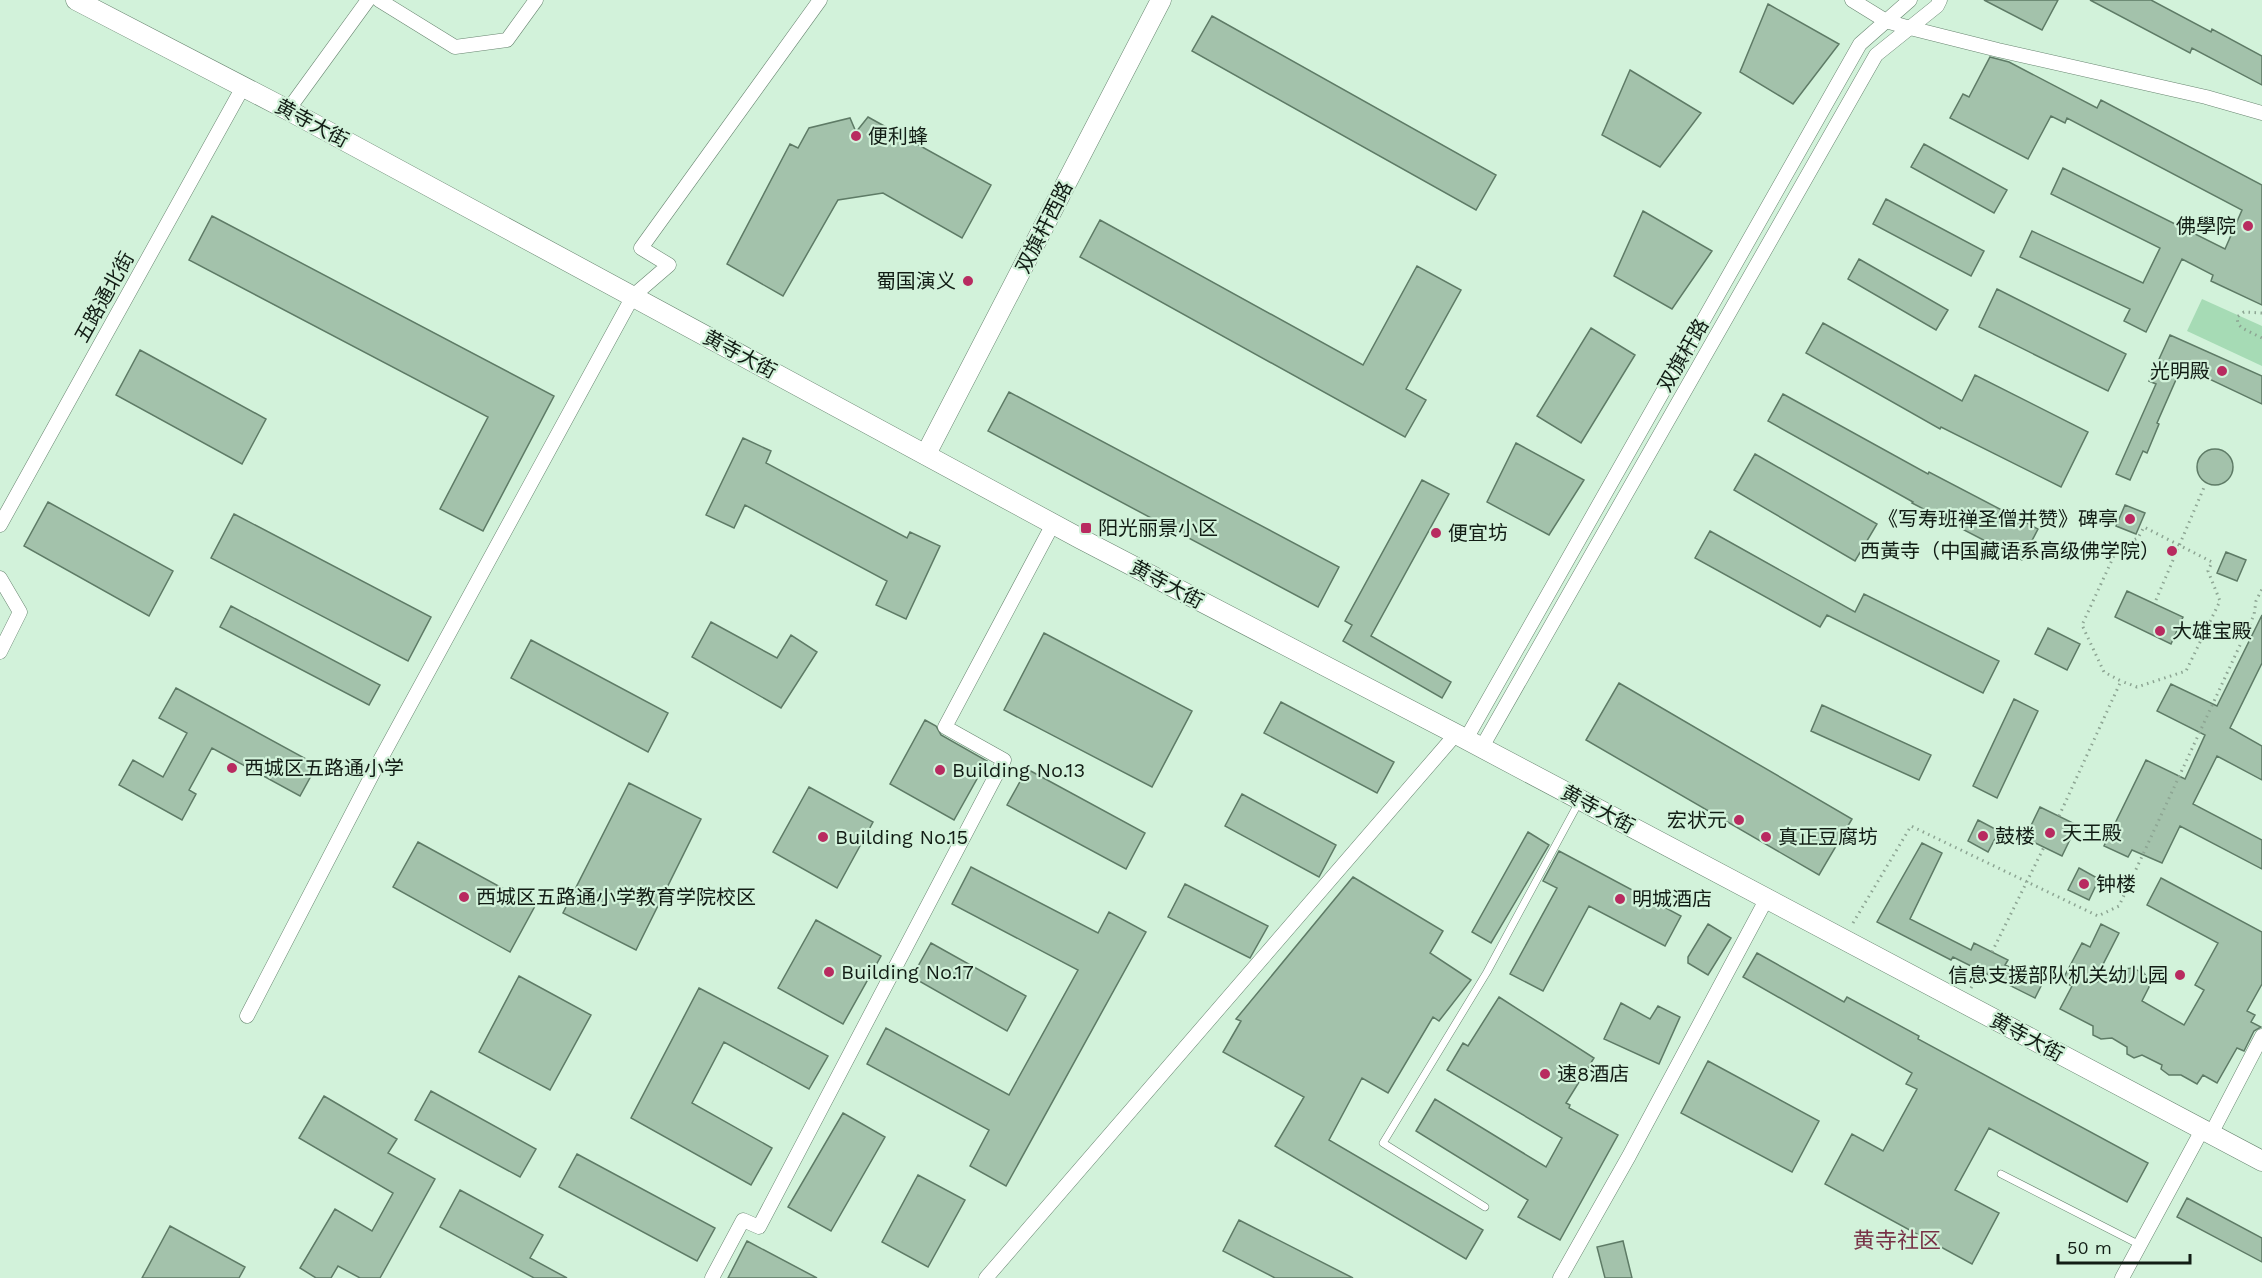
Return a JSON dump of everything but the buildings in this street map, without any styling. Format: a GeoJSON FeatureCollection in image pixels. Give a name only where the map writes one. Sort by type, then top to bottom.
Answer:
{"type":"FeatureCollection","features":[{"type":"Feature","properties":{"kind":"street","name":"黄寺大街"},"geometry":{"type":"LineString","coordinates":[[76,0],[288,110],[1053,524],[1580,799],[2262,1161]]}},
{"type":"Feature","properties":{"kind":"street"},"geometry":{"type":"LineString","coordinates":[[288,110],[368,0]]}},
{"type":"Feature","properties":{"kind":"street"},"geometry":{"type":"LineString","coordinates":[[379,0],[455,47],[507,40],[536,0]]}},
{"type":"Feature","properties":{"kind":"street"},"geometry":{"type":"LineString","coordinates":[[247,1016],[379,762],[633,296],[669,265],[641,248],[820,0]]}},
{"type":"Feature","properties":{"kind":"street","name":"双旗杆西路"},"geometry":{"type":"LineString","coordinates":[[926,454],[1161,0]]}},
{"type":"Feature","properties":{"kind":"street"},"geometry":{"type":"LineString","coordinates":[[1852,0],[1886,21],[1910,28],[2206,97],[2262,113]]}},
{"type":"Feature","properties":{"kind":"street"},"geometry":{"type":"LineString","coordinates":[[986,1278],[1468,740],[1860,44],[1910,0]]}},
{"type":"Feature","properties":{"kind":"street","name":"双旗杆路"},"geometry":{"type":"LineString","coordinates":[[1468,740],[1876,55],[1936,6],[1940,0]]}},
{"type":"Feature","properties":{"kind":"street","name":"五路通北街"},"geometry":{"type":"LineString","coordinates":[[0,525],[243,87]]}},
{"type":"Feature","properties":{"kind":"street"},"geometry":{"type":"LineString","coordinates":[[712,1278],[743,1220],[759,1227],[1004,760],[945,727],[1053,524]]}},
{"type":"Feature","properties":{"kind":"street"},"geometry":{"type":"LineString","coordinates":[[0,578],[20,612],[0,652]]}},
{"type":"Feature","properties":{"kind":"street"},"geometry":{"type":"LineString","coordinates":[[1560,1278],[1629,1156],[1767,898]]}},
{"type":"Feature","properties":{"kind":"street"},"geometry":{"type":"LineString","coordinates":[[2122,1278],[2262,1036]]}},
{"type":"Feature","properties":{"kind":"lane"},"geometry":{"type":"LineString","coordinates":[[1485,1207],[1383,1143],[1487,972],[1580,799]]}},
{"type":"Feature","properties":{"kind":"lane"},"geometry":{"type":"LineString","coordinates":[[2001,1174],[2140,1245]]}},
{"type":"Feature","properties":{"kind":"path"},"geometry":{"type":"LineString","coordinates":[[2262,313],[2244,312],[2237,317],[2238,324],[2242,328],[2262,338]]}},
{"type":"Feature","properties":{"kind":"path"},"geometry":{"type":"LineString","coordinates":[[2156,600],[2205,485]]}},
{"type":"Feature","properties":{"kind":"path"},"geometry":{"type":"LineString","coordinates":[[2144,527],[2212,562],[2208,571],[2220,602],[2186,671],[2138,687],[2121,681],[2104,672],[2082,626],[2118,547],[2138,538],[2144,527]]}},
{"type":"Feature","properties":{"kind":"path"},"geometry":{"type":"LineString","coordinates":[[1842,940],[1911,826],[2098,916],[2119,906],[2254,615],[2256,601],[2262,589]]}},
{"type":"Feature","properties":{"kind":"path"},"geometry":{"type":"LineString","coordinates":[[2059,816],[2121,681]]}},
{"type":"Feature","properties":{"kind":"path"},"geometry":{"type":"LineString","coordinates":[[1992,952],[2044,848]]}},
{"type":"Feature","properties":{"kind":"green space"},"geometry":{"type":"Polygon","coordinates":[[[2202,299],[2262,326],[2262,366],[2187,331],[2202,299]]]}},
{"type":"Feature","properties":{"kind":"place","name":"便利蜂"},"geometry":{"type":"Point","coordinates":[856,136]}},
{"type":"Feature","properties":{"kind":"place","name":"佛學院"},"geometry":{"type":"Point","coordinates":[2248,226]}},
{"type":"Feature","properties":{"kind":"place","name":"蜀国演义"},"geometry":{"type":"Point","coordinates":[968,281]}},
{"type":"Feature","properties":{"kind":"place","name":"光明殿"},"geometry":{"type":"Point","coordinates":[2222,371]}},
{"type":"Feature","properties":{"kind":"place","name":"《写寿班禅圣僧并赞》碑亭"},"geometry":{"type":"Point","coordinates":[2130,519]}},
{"type":"Feature","properties":{"kind":"place","name":"阳光丽景小区"},"geometry":{"type":"Point","coordinates":[1086,528]}},
{"type":"Feature","properties":{"kind":"place","name":"便宜坊"},"geometry":{"type":"Point","coordinates":[1436,533]}},
{"type":"Feature","properties":{"kind":"place","name":"西黃寺（中国藏语系高级佛学院）"},"geometry":{"type":"Point","coordinates":[2172,551]}},
{"type":"Feature","properties":{"kind":"place","name":"大雄宝殿"},"geometry":{"type":"Point","coordinates":[2160,631]}},
{"type":"Feature","properties":{"kind":"place","name":"西城区五路通小学"},"geometry":{"type":"Point","coordinates":[232,768]}},
{"type":"Feature","properties":{"kind":"place","name":"Building No.13"},"geometry":{"type":"Point","coordinates":[940,770]}},
{"type":"Feature","properties":{"kind":"place","name":"宏状元"},"geometry":{"type":"Point","coordinates":[1739,820]}},
{"type":"Feature","properties":{"kind":"place","name":"天王殿"},"geometry":{"type":"Point","coordinates":[2050,833]}},
{"type":"Feature","properties":{"kind":"place","name":"鼓楼"},"geometry":{"type":"Point","coordinates":[1983,836]}},
{"type":"Feature","properties":{"kind":"place","name":"Building No.15"},"geometry":{"type":"Point","coordinates":[823,837]}},
{"type":"Feature","properties":{"kind":"place","name":"真正豆腐坊"},"geometry":{"type":"Point","coordinates":[1766,837]}},
{"type":"Feature","properties":{"kind":"place","name":"钟楼"},"geometry":{"type":"Point","coordinates":[2084,884]}},
{"type":"Feature","properties":{"kind":"place","name":"西城区五路通小学教育学院校区"},"geometry":{"type":"Point","coordinates":[464,897]}},
{"type":"Feature","properties":{"kind":"place","name":"明城酒店"},"geometry":{"type":"Point","coordinates":[1620,899]}},
{"type":"Feature","properties":{"kind":"place","name":"Building No.17"},"geometry":{"type":"Point","coordinates":[829,972]}},
{"type":"Feature","properties":{"kind":"place","name":"信息支援部队机关幼儿园"},"geometry":{"type":"Point","coordinates":[2180,975]}},
{"type":"Feature","properties":{"kind":"place","name":"速8酒店"},"geometry":{"type":"Point","coordinates":[1545,1074]}},
{"type":"Feature","properties":{"kind":"district","name":"黄寺社区"},"geometry":{"type":"Point","coordinates":[1897,1240]}}]}
